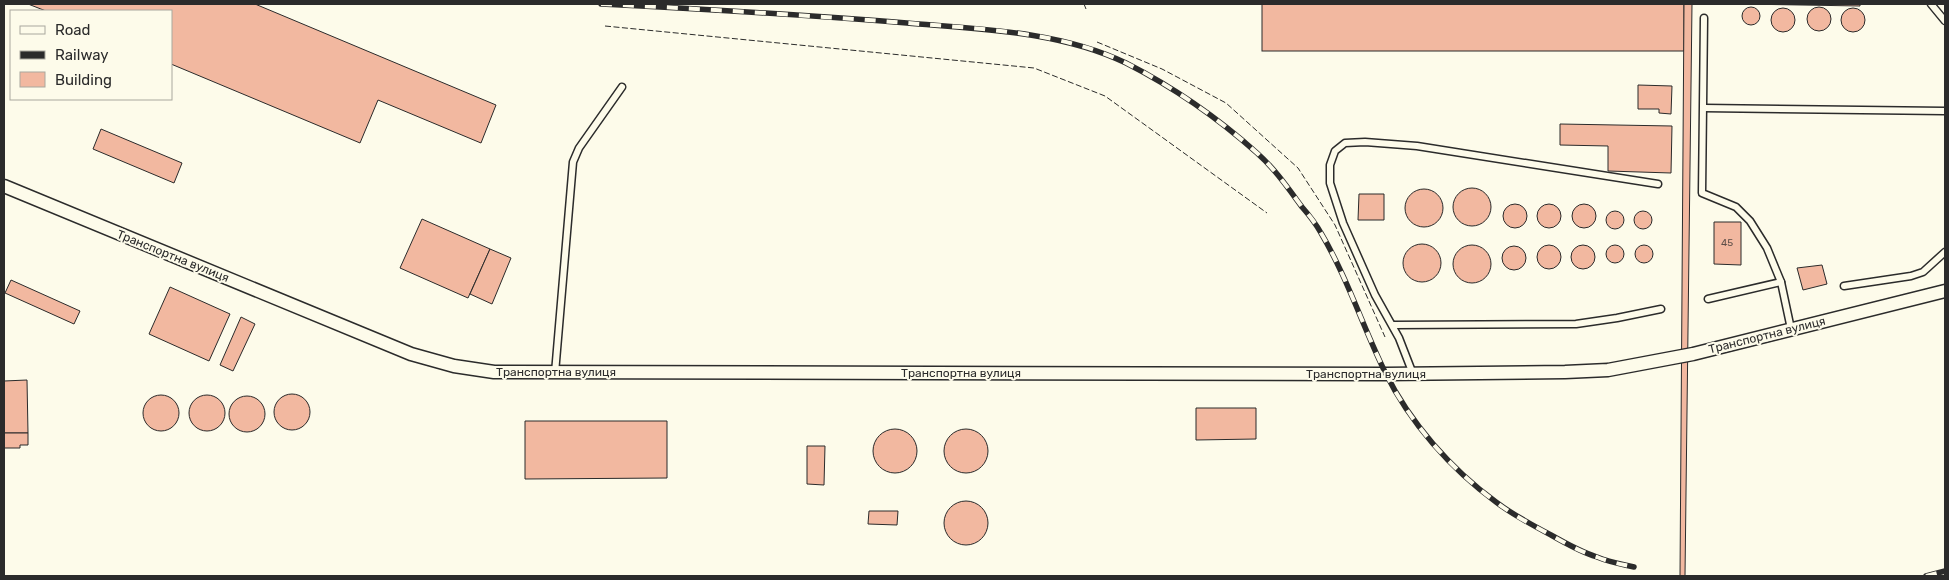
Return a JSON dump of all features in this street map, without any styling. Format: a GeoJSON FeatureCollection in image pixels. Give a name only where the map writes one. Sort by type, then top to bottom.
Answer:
{"type":"FeatureCollection","features":[{"type":"Feature","properties":{"kind":"street","name":"Транспортна вулиця"},"geometry":{"type":"LineString","coordinates":[[4,186],[411,354],[454,366],[494,372],[1412,374],[1608,370],[1693,354],[1945,291]]}},
{"type":"Feature","properties":{"kind":"lane"},"geometry":{"type":"LineString","coordinates":[[1931,4],[1945,21]]}},
{"type":"Feature","properties":{"kind":"lane"},"geometry":{"type":"LineString","coordinates":[[1704,18],[1702,193],[1736,207],[1750,221],[1767,248],[1781,282],[1791,329]]}},
{"type":"Feature","properties":{"kind":"lane"},"geometry":{"type":"LineString","coordinates":[[555,373],[573,162],[579,148],[622,87]]}},
{"type":"Feature","properties":{"kind":"lane"},"geometry":{"type":"LineString","coordinates":[[1704,108],[1945,112]]}},
{"type":"Feature","properties":{"kind":"lane"},"geometry":{"type":"LineString","coordinates":[[1412,374],[1393,325],[1375,295],[1347,232],[1330,183],[1330,164],[1335,151],[1345,143],[1365,142],[1418,146],[1658,184]]}},
{"type":"Feature","properties":{"kind":"lane"},"geometry":{"type":"LineString","coordinates":[[1844,286],[1923,272],[1945,252]]}},
{"type":"Feature","properties":{"kind":"lane"},"geometry":{"type":"LineString","coordinates":[[1708,299],[1781,282]]}},
{"type":"Feature","properties":{"kind":"lane"},"geometry":{"type":"LineString","coordinates":[[1393,325],[1576,324],[1661,309]]}},
{"type":"Feature","properties":{"kind":"building"},"geometry":{"type":"Polygon","coordinates":[[[28,4],[255,4],[496,105],[481,143],[378,100],[360,143],[172,64],[172,10],[43,10],[28,4]]]}},
{"type":"Feature","properties":{"kind":"building"},"geometry":{"type":"Polygon","coordinates":[[[1262,4],[1684,4],[1684,51],[1262,51],[1262,4]]]}},
{"type":"Feature","properties":{"kind":"building"},"geometry":{"type":"Polygon","coordinates":[[[1684,4],[1692,4],[1685,576],[1680,576],[1684,4]]]}},
{"type":"Feature","properties":{"kind":"building"},"geometry":{"type":"Polygon","coordinates":[[[1742,4],[1860,4],[1860,6],[1742,4]]]}},
{"type":"Feature","properties":{"kind":"building"},"geometry":{"type":"Polygon","coordinates":[[[1751,7],[1757,10],[1760,16],[1757,22],[1751,25],[1745,22],[1742,16],[1745,10],[1751,7]]]}},
{"type":"Feature","properties":{"kind":"building"},"geometry":{"type":"Polygon","coordinates":[[[1814,7],[1824,7],[1831,14],[1831,24],[1824,31],[1814,31],[1807,24],[1807,14],[1814,7]]]}},
{"type":"Feature","properties":{"kind":"building"},"geometry":{"type":"Polygon","coordinates":[[[1778,8],[1788,8],[1795,15],[1795,25],[1788,32],[1778,32],[1771,25],[1771,15],[1778,8]]]}},
{"type":"Feature","properties":{"kind":"building"},"geometry":{"type":"Polygon","coordinates":[[[1848,8],[1858,8],[1865,15],[1865,25],[1858,32],[1848,32],[1841,25],[1841,15],[1848,8]]]}},
{"type":"Feature","properties":{"kind":"building"},"geometry":{"type":"Polygon","coordinates":[[[1638,85],[1672,86],[1671,114],[1659,113],[1659,109],[1638,109],[1638,85]]]}},
{"type":"Feature","properties":{"kind":"building"},"geometry":{"type":"Polygon","coordinates":[[[1560,124],[1672,126],[1671,173],[1608,171],[1608,146],[1560,145],[1560,124]]]}},
{"type":"Feature","properties":{"kind":"building"},"geometry":{"type":"Polygon","coordinates":[[[101,129],[182,163],[174,183],[93,149],[101,129]]]}},
{"type":"Feature","properties":{"kind":"building"},"geometry":{"type":"Polygon","coordinates":[[[1472,188],[1485,194],[1491,207],[1485,220],[1472,226],[1459,220],[1453,207],[1459,194],[1472,188]]]}},
{"type":"Feature","properties":{"kind":"building"},"geometry":{"type":"Polygon","coordinates":[[[1424,189],[1437,195],[1443,208],[1437,221],[1424,227],[1411,221],[1405,208],[1411,195],[1424,189]]]}},
{"type":"Feature","properties":{"kind":"building"},"geometry":{"type":"Polygon","coordinates":[[[1359,194],[1384,194],[1384,220],[1358,220],[1359,194]]]}},
{"type":"Feature","properties":{"kind":"building"},"geometry":{"type":"Polygon","coordinates":[[[1510,204],[1520,204],[1527,211],[1527,221],[1520,228],[1510,228],[1503,221],[1503,211],[1510,204]]]}},
{"type":"Feature","properties":{"kind":"building"},"geometry":{"type":"Polygon","coordinates":[[[1544,204],[1554,204],[1561,211],[1561,221],[1554,228],[1544,228],[1537,221],[1537,211],[1544,204]]]}},
{"type":"Feature","properties":{"kind":"building"},"geometry":{"type":"Polygon","coordinates":[[[1579,204],[1589,204],[1596,211],[1596,221],[1589,228],[1579,228],[1572,221],[1572,211],[1579,204]]]}},
{"type":"Feature","properties":{"kind":"building"},"geometry":{"type":"Polygon","coordinates":[[[1615,211],[1621,214],[1624,220],[1621,226],[1615,229],[1609,226],[1606,220],[1609,214],[1615,211]]]}},
{"type":"Feature","properties":{"kind":"building"},"geometry":{"type":"Polygon","coordinates":[[[1643,211],[1649,214],[1652,220],[1649,226],[1643,229],[1637,226],[1634,220],[1637,214],[1643,211]]]}},
{"type":"Feature","properties":{"kind":"building"},"geometry":{"type":"Polygon","coordinates":[[[422,219],[490,249],[468,298],[400,268],[422,219]]]}},
{"type":"Feature","properties":{"kind":"building"},"geometry":{"type":"Polygon","coordinates":[[[1714,222],[1741,222],[1741,265],[1714,264],[1714,222]]]}},
{"type":"Feature","properties":{"kind":"building"},"geometry":{"type":"Polygon","coordinates":[[[1422,244],[1435,250],[1441,263],[1435,276],[1422,282],[1409,276],[1403,263],[1409,250],[1422,244]]]}},
{"type":"Feature","properties":{"kind":"building"},"geometry":{"type":"Polygon","coordinates":[[[1472,245],[1485,251],[1491,264],[1485,277],[1472,283],[1459,277],[1453,264],[1459,251],[1472,245]]]}},
{"type":"Feature","properties":{"kind":"building"},"geometry":{"type":"Polygon","coordinates":[[[1544,245],[1554,245],[1561,252],[1561,262],[1554,269],[1544,269],[1537,262],[1537,252],[1544,245]]]}},
{"type":"Feature","properties":{"kind":"building"},"geometry":{"type":"Polygon","coordinates":[[[1578,245],[1588,245],[1595,252],[1595,262],[1588,269],[1578,269],[1571,262],[1571,252],[1578,245]]]}},
{"type":"Feature","properties":{"kind":"building"},"geometry":{"type":"Polygon","coordinates":[[[1615,245],[1621,248],[1624,254],[1621,260],[1615,263],[1609,260],[1606,254],[1609,248],[1615,245]]]}},
{"type":"Feature","properties":{"kind":"building"},"geometry":{"type":"Polygon","coordinates":[[[1644,245],[1650,248],[1653,254],[1650,260],[1644,263],[1638,260],[1635,254],[1638,248],[1644,245]]]}},
{"type":"Feature","properties":{"kind":"building"},"geometry":{"type":"Polygon","coordinates":[[[1509,246],[1519,246],[1526,253],[1526,263],[1519,270],[1509,270],[1502,263],[1502,253],[1509,246]]]}},
{"type":"Feature","properties":{"kind":"building"},"geometry":{"type":"Polygon","coordinates":[[[490,249],[511,258],[492,304],[470,294],[490,249]]]}},
{"type":"Feature","properties":{"kind":"building"},"geometry":{"type":"Polygon","coordinates":[[[1822,265],[1827,284],[1803,290],[1797,268],[1822,265]]]}},
{"type":"Feature","properties":{"kind":"building"},"geometry":{"type":"Polygon","coordinates":[[[11,280],[80,311],[74,324],[5,293],[11,280]]]}},
{"type":"Feature","properties":{"kind":"building"},"geometry":{"type":"Polygon","coordinates":[[[170,287],[230,314],[209,361],[149,334],[170,287]]]}},
{"type":"Feature","properties":{"kind":"building"},"geometry":{"type":"Polygon","coordinates":[[[241,317],[255,324],[233,371],[220,365],[241,317]]]}},
{"type":"Feature","properties":{"kind":"building"},"geometry":{"type":"Polygon","coordinates":[[[27,380],[28,433],[4,433],[4,381],[27,380]]]}},
{"type":"Feature","properties":{"kind":"building"},"geometry":{"type":"Polygon","coordinates":[[[292,394],[299,395],[305,399],[309,405],[309,419],[305,425],[299,429],[292,430],[285,429],[279,425],[275,419],[274,412],[275,405],[279,399],[285,395],[292,394]]]}},
{"type":"Feature","properties":{"kind":"building"},"geometry":{"type":"Polygon","coordinates":[[[161,395],[168,396],[174,400],[178,406],[178,420],[174,426],[168,430],[161,431],[154,430],[148,426],[144,420],[143,413],[144,406],[148,400],[154,396],[161,395]]]}},
{"type":"Feature","properties":{"kind":"building"},"geometry":{"type":"Polygon","coordinates":[[[207,395],[214,396],[220,400],[224,406],[224,420],[220,426],[214,430],[207,431],[200,430],[194,426],[190,420],[189,413],[190,406],[194,400],[200,396],[207,395]]]}},
{"type":"Feature","properties":{"kind":"building"},"geometry":{"type":"Polygon","coordinates":[[[247,396],[254,397],[260,401],[264,407],[264,421],[260,427],[254,431],[247,432],[240,431],[234,427],[230,421],[229,414],[230,407],[234,401],[240,397],[247,396]]]}},
{"type":"Feature","properties":{"kind":"building"},"geometry":{"type":"Polygon","coordinates":[[[1196,408],[1256,408],[1256,439],[1196,440],[1196,408]]]}},
{"type":"Feature","properties":{"kind":"building"},"geometry":{"type":"Polygon","coordinates":[[[525,421],[667,421],[667,478],[525,479],[525,421]]]}},
{"type":"Feature","properties":{"kind":"building"},"geometry":{"type":"Polygon","coordinates":[[[899,429],[911,435],[916,442],[916,460],[911,467],[904,472],[891,473],[883,470],[876,463],[873,447],[876,439],[883,432],[899,429]]]}},
{"type":"Feature","properties":{"kind":"building"},"geometry":{"type":"Polygon","coordinates":[[[970,429],[982,435],[987,442],[987,460],[982,467],[975,472],[962,473],[954,470],[947,463],[944,447],[947,439],[954,432],[970,429]]]}},
{"type":"Feature","properties":{"kind":"building"},"geometry":{"type":"Polygon","coordinates":[[[4,433],[28,433],[28,445],[20,445],[20,448],[4,448],[4,433]]]}},
{"type":"Feature","properties":{"kind":"building"},"geometry":{"type":"Polygon","coordinates":[[[807,446],[825,446],[824,485],[807,484],[807,446]]]}},
{"type":"Feature","properties":{"kind":"building"},"geometry":{"type":"Polygon","coordinates":[[[970,501],[982,507],[987,514],[987,532],[982,539],[975,544],[962,545],[954,542],[947,535],[944,519],[947,511],[954,504],[970,501]]]}},
{"type":"Feature","properties":{"kind":"building"},"geometry":{"type":"Polygon","coordinates":[[[869,511],[898,511],[897,525],[868,524],[869,511]]]}},
{"type":"Feature","properties":{"kind":"railway"},"geometry":{"type":"LineString","coordinates":[[601,4],[831,17],[1019,33],[1074,44],[1101,52],[1144,72],[1178,93],[1227,128],[1264,159],[1281,179],[1315,223],[1330,250],[1395,391],[1419,427],[1448,460],[1479,489],[1523,520],[1585,553],[1634,567]]}},
{"type":"Feature","properties":{"kind":"railway"},"geometry":{"type":"LineString","coordinates":[[1926,576],[1945,571]]}},
{"type":"Feature","properties":{"kind":"fence"},"geometry":{"type":"LineString","coordinates":[[1084,4],[1086,9]]}},
{"type":"Feature","properties":{"kind":"fence"},"geometry":{"type":"LineString","coordinates":[[605,26],[1034,68],[1105,96],[1267,213]]}},
{"type":"Feature","properties":{"kind":"fence"},"geometry":{"type":"LineString","coordinates":[[1097,42],[1162,69],[1226,103],[1298,168],[1335,225],[1385,337]]}}]}
